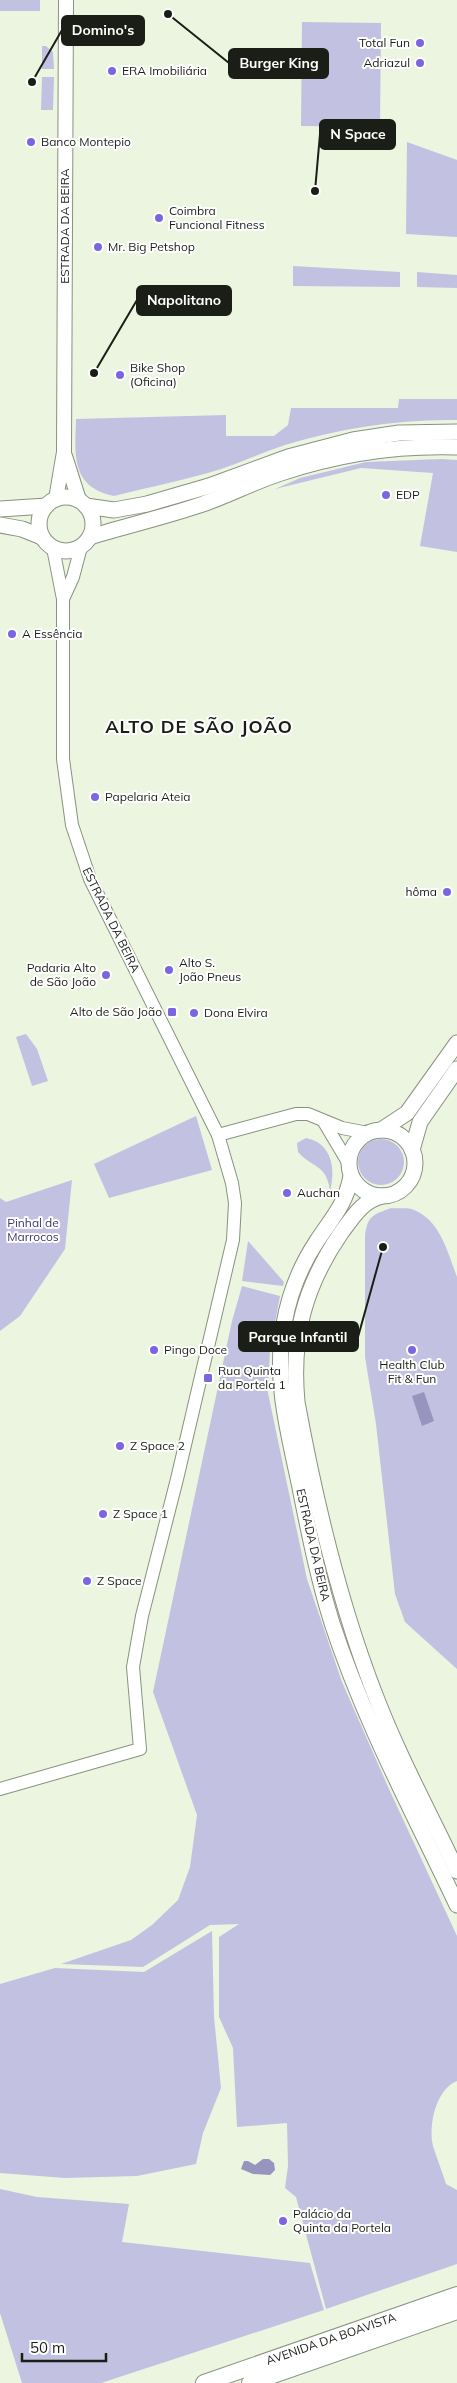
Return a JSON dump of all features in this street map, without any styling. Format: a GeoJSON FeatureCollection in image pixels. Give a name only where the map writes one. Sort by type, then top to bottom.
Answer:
{"type":"FeatureCollection","features":[{"type":"Feature","properties":{"kind":"highway","name":"AVENIDA DA BOAVISTA"},"geometry":{"type":"LineString","coordinates":[[204,2383],[457,2295]]}},
{"type":"Feature","properties":{"kind":"highway","name":"AVENIDA DA BOAVISTA"},"geometry":{"type":"LineString","coordinates":[[250,2383],[457,2311]]}},
{"type":"Feature","properties":{"kind":"main road","name":"ESTRADA DA BEIRA"},"geometry":{"type":"LineString","coordinates":[[47,542],[39,521],[51,502],[64,452],[66,0]]}},
{"type":"Feature","properties":{"kind":"main road"},"geometry":{"type":"LineString","coordinates":[[0,510],[72,497],[83,503],[114,510],[147,504],[209,486],[288,457],[353,440],[399,433],[457,432]]}},
{"type":"Feature","properties":{"kind":"main road"},"geometry":{"type":"LineString","coordinates":[[0,525],[22,529],[67,551],[85,542],[199,505],[315,462],[381,450],[457,446]]}},
{"type":"Feature","properties":{"kind":"main road","name":"ESTRADA DA BEIRA"},"geometry":{"type":"LineString","coordinates":[[64,452],[83,503],[93,521],[85,542]]}},
{"type":"Feature","properties":{"kind":"main road"},"geometry":{"type":"LineString","coordinates":[[457,1043],[407,1113],[358,1140],[351,1151],[350,1170],[359,1187],[370,1194],[382,1196],[391,1195],[406,1186],[413,1169],[412,1150],[420,1122],[457,1069]]}},
{"type":"Feature","properties":{"kind":"main road"},"geometry":{"type":"LineString","coordinates":[[375,1131],[394,1132],[405,1139],[412,1150]]}},
{"type":"Feature","properties":{"kind":"main road","name":"ESTRADA DA BEIRA"},"geometry":{"type":"LineString","coordinates":[[350,1170],[345,1202],[309,1254],[287,1309],[280,1372],[282,1404],[315,1560],[332,1623],[368,1718],[457,1905]]}},
{"type":"Feature","properties":{"kind":"main road","name":"ESTRADA DA BEIRA"},"geometry":{"type":"LineString","coordinates":[[382,1196],[372,1199],[357,1211],[325,1256],[309,1292],[296,1342],[295,1374],[298,1402],[340,1591],[366,1671],[409,1770],[457,1871]]}},
{"type":"Feature","properties":{"kind":"street"},"geometry":{"type":"LineString","coordinates":[[47,542],[63,599]]}},
{"type":"Feature","properties":{"kind":"street"},"geometry":{"type":"LineString","coordinates":[[63,599],[85,542]]}},
{"type":"Feature","properties":{"kind":"street","name":"ESTRADA DA BEIRA"},"geometry":{"type":"LineString","coordinates":[[0,1789],[140,1749],[133,1667],[142,1616],[179,1471],[233,1240],[235,1203],[232,1183],[218,1135],[90,879],[74,832],[67,802],[64,759],[63,599]]}},
{"type":"Feature","properties":{"kind":"street"},"geometry":{"type":"LineString","coordinates":[[218,1135],[296,1114],[308,1114],[342,1128],[375,1131]]}},
{"type":"Feature","properties":{"kind":"street"},"geometry":{"type":"LineString","coordinates":[[324,1122],[350,1170]]}},
{"type":"Feature","properties":{"kind":"green space"},"geometry":{"type":"Polygon","coordinates":[[[0,0],[40,0],[40,11],[0,11],[0,0]]]}},
{"type":"Feature","properties":{"kind":"green space"},"geometry":{"type":"Polygon","coordinates":[[[302,22],[381,23],[380,127],[301,126],[302,22]]]}},
{"type":"Feature","properties":{"kind":"green space"},"geometry":{"type":"Polygon","coordinates":[[[42,46],[46,46],[53,52],[54,69],[42,69],[42,46]]]}},
{"type":"Feature","properties":{"kind":"green space"},"geometry":{"type":"Polygon","coordinates":[[[42,77],[54,77],[53,110],[41,110],[42,77]]]}},
{"type":"Feature","properties":{"kind":"green space"},"geometry":{"type":"Polygon","coordinates":[[[407,142],[457,160],[457,237],[406,234],[407,142]]]}},
{"type":"Feature","properties":{"kind":"green space"},"geometry":{"type":"Polygon","coordinates":[[[293,266],[400,272],[400,287],[293,286],[293,266]]]}},
{"type":"Feature","properties":{"kind":"green space"},"geometry":{"type":"Polygon","coordinates":[[[417,272],[457,275],[457,288],[417,287],[417,272]]]}},
{"type":"Feature","properties":{"kind":"green space"},"geometry":{"type":"Polygon","coordinates":[[[399,399],[457,399],[457,420],[413,421],[349,429],[285,445],[208,473],[114,496],[100,492],[89,485],[82,477],[78,467],[75,445],[76,419],[226,415],[226,436],[274,436],[288,425],[291,408],[398,408],[399,399]]]}},
{"type":"Feature","properties":{"kind":"green space"},"geometry":{"type":"Polygon","coordinates":[[[457,460],[457,552],[420,546],[433,473],[361,468],[275,489],[300,478],[366,462],[457,460]]]}},
{"type":"Feature","properties":{"kind":"green space"},"geometry":{"type":"Polygon","coordinates":[[[26,1034],[37,1049],[48,1081],[32,1086],[16,1037],[26,1034]]]}},
{"type":"Feature","properties":{"kind":"green space"},"geometry":{"type":"Polygon","coordinates":[[[196,1116],[212,1170],[109,1198],[94,1164],[196,1116]]]}},
{"type":"Feature","properties":{"kind":"green space"},"geometry":{"type":"Polygon","coordinates":[[[306,1138],[322,1145],[327,1151],[332,1166],[330,1191],[326,1176],[322,1171],[298,1152],[297,1143],[306,1138]]]}},
{"type":"Feature","properties":{"kind":"green space"},"geometry":{"type":"Polygon","coordinates":[[[381,1139],[394,1143],[400,1149],[404,1162],[400,1175],[394,1181],[381,1185],[368,1181],[362,1175],[358,1162],[362,1149],[368,1143],[381,1139]]]}},
{"type":"Feature","properties":{"kind":"green space","name":"Pinhal de Marrocos"},"geometry":{"type":"Polygon","coordinates":[[[72,1180],[65,1249],[20,1316],[0,1331],[0,1198],[6,1202],[72,1180]]]}},
{"type":"Feature","properties":{"kind":"green space"},"geometry":{"type":"Polygon","coordinates":[[[391,1208],[412,1209],[430,1221],[442,1238],[457,1277],[457,1669],[405,1622],[395,1594],[376,1424],[365,1357],[365,1235],[368,1223],[372,1217],[391,1208]]]}},
{"type":"Feature","properties":{"kind":"green space"},"geometry":{"type":"Polygon","coordinates":[[[248,1241],[284,1282],[283,1286],[242,1281],[248,1241]]]}},
{"type":"Feature","properties":{"kind":"green space"},"geometry":{"type":"Polygon","coordinates":[[[242,1286],[280,1296],[270,1349],[268,1393],[307,1579],[342,1682],[457,1936],[457,2081],[444,2092],[435,2109],[432,2138],[446,2184],[457,2190],[457,2264],[326,2309],[296,2197],[285,2188],[288,2166],[287,2123],[237,2127],[233,2048],[219,2017],[219,1937],[239,1924],[210,1925],[143,1967],[61,1964],[131,1940],[152,1925],[178,1900],[190,1867],[197,1815],[153,1692],[232,1321],[242,1286]]]}},
{"type":"Feature","properties":{"kind":"green space"},"geometry":{"type":"Polygon","coordinates":[[[212,1931],[214,2017],[221,2088],[203,2133],[196,2164],[137,2176],[65,2178],[0,2173],[0,1984],[55,1968],[144,1972],[212,1931]]]}},
{"type":"Feature","properties":{"kind":"green space"},"geometry":{"type":"Polygon","coordinates":[[[0,2189],[37,2197],[129,2204],[122,2242],[310,2263],[324,2310],[101,2383],[22,2383],[0,2313],[0,2189]]]}},
{"type":"Feature","properties":{"kind":"shaded area"},"geometry":{"type":"Polygon","coordinates":[[[424,1392],[434,1421],[422,1426],[412,1396],[424,1392]]]}},
{"type":"Feature","properties":{"kind":"shaded area"},"geometry":{"type":"Polygon","coordinates":[[[263,2159],[269,2159],[274,2163],[275,2170],[270,2175],[253,2174],[241,2169],[244,2161],[255,2165],[263,2159]]]}},
{"type":"Feature","properties":{"kind":"place","name":"Burger King"},"geometry":{"type":"Point","coordinates":[168,14]}},
{"type":"Feature","properties":{"kind":"place","name":"Total Fun"},"geometry":{"type":"Point","coordinates":[420,43]}},
{"type":"Feature","properties":{"kind":"place","name":"Adriazul"},"geometry":{"type":"Point","coordinates":[420,63]}},
{"type":"Feature","properties":{"kind":"place","name":"ERA Imobiliária"},"geometry":{"type":"Point","coordinates":[112,71]}},
{"type":"Feature","properties":{"kind":"place","name":"Domino's"},"geometry":{"type":"Point","coordinates":[32,82]}},
{"type":"Feature","properties":{"kind":"place","name":"Banco Montepio"},"geometry":{"type":"Point","coordinates":[31,142]}},
{"type":"Feature","properties":{"kind":"place","name":"N Space"},"geometry":{"type":"Point","coordinates":[315,191]}},
{"type":"Feature","properties":{"kind":"place","name":"Coimbra Funcional Fitness"},"geometry":{"type":"Point","coordinates":[159,218]}},
{"type":"Feature","properties":{"kind":"place","name":"Mr. Big Petshop"},"geometry":{"type":"Point","coordinates":[98,247]}},
{"type":"Feature","properties":{"kind":"place","name":"Napolitano"},"geometry":{"type":"Point","coordinates":[94,373]}},
{"type":"Feature","properties":{"kind":"place","name":"Bike Shop (Oficina)"},"geometry":{"type":"Point","coordinates":[120,375]}},
{"type":"Feature","properties":{"kind":"place","name":"EDP"},"geometry":{"type":"Point","coordinates":[386,495]}},
{"type":"Feature","properties":{"kind":"place","name":"A Essência"},"geometry":{"type":"Point","coordinates":[12,634]}},
{"type":"Feature","properties":{"kind":"place","name":"Papelaria Ateia"},"geometry":{"type":"Point","coordinates":[95,797]}},
{"type":"Feature","properties":{"kind":"place","name":"hôma"},"geometry":{"type":"Point","coordinates":[447,892]}},
{"type":"Feature","properties":{"kind":"place","name":"Alto S. João Pneus"},"geometry":{"type":"Point","coordinates":[169,970]}},
{"type":"Feature","properties":{"kind":"place","name":"Padaria Alto de São João"},"geometry":{"type":"Point","coordinates":[106,975]}},
{"type":"Feature","properties":{"kind":"place","name":"Alto de São João"},"geometry":{"type":"Point","coordinates":[172,1012]}},
{"type":"Feature","properties":{"kind":"place","name":"Dona Elvira"},"geometry":{"type":"Point","coordinates":[194,1013]}},
{"type":"Feature","properties":{"kind":"place","name":"Auchan"},"geometry":{"type":"Point","coordinates":[287,1193]}},
{"type":"Feature","properties":{"kind":"place","name":"Parque Infantil"},"geometry":{"type":"Point","coordinates":[383,1247]}},
{"type":"Feature","properties":{"kind":"place","name":"Pingo Doce"},"geometry":{"type":"Point","coordinates":[154,1350]}},
{"type":"Feature","properties":{"kind":"place","name":"Health Club Fit & Fun"},"geometry":{"type":"Point","coordinates":[412,1350]}},
{"type":"Feature","properties":{"kind":"place","name":"Rua Quinta da Portela 1"},"geometry":{"type":"Point","coordinates":[208,1378]}},
{"type":"Feature","properties":{"kind":"place","name":"Z Space 2"},"geometry":{"type":"Point","coordinates":[120,1446]}},
{"type":"Feature","properties":{"kind":"place","name":"Z Space 1"},"geometry":{"type":"Point","coordinates":[103,1514]}},
{"type":"Feature","properties":{"kind":"place","name":"Z Space"},"geometry":{"type":"Point","coordinates":[87,1581]}},
{"type":"Feature","properties":{"kind":"place","name":"Palácio da Quinta da Portela"},"geometry":{"type":"Point","coordinates":[283,2221]}},
{"type":"Feature","properties":{"kind":"district","name":"ALTO DE SÃO JOÃO"},"geometry":{"type":"Point","coordinates":[199,727]}}]}
